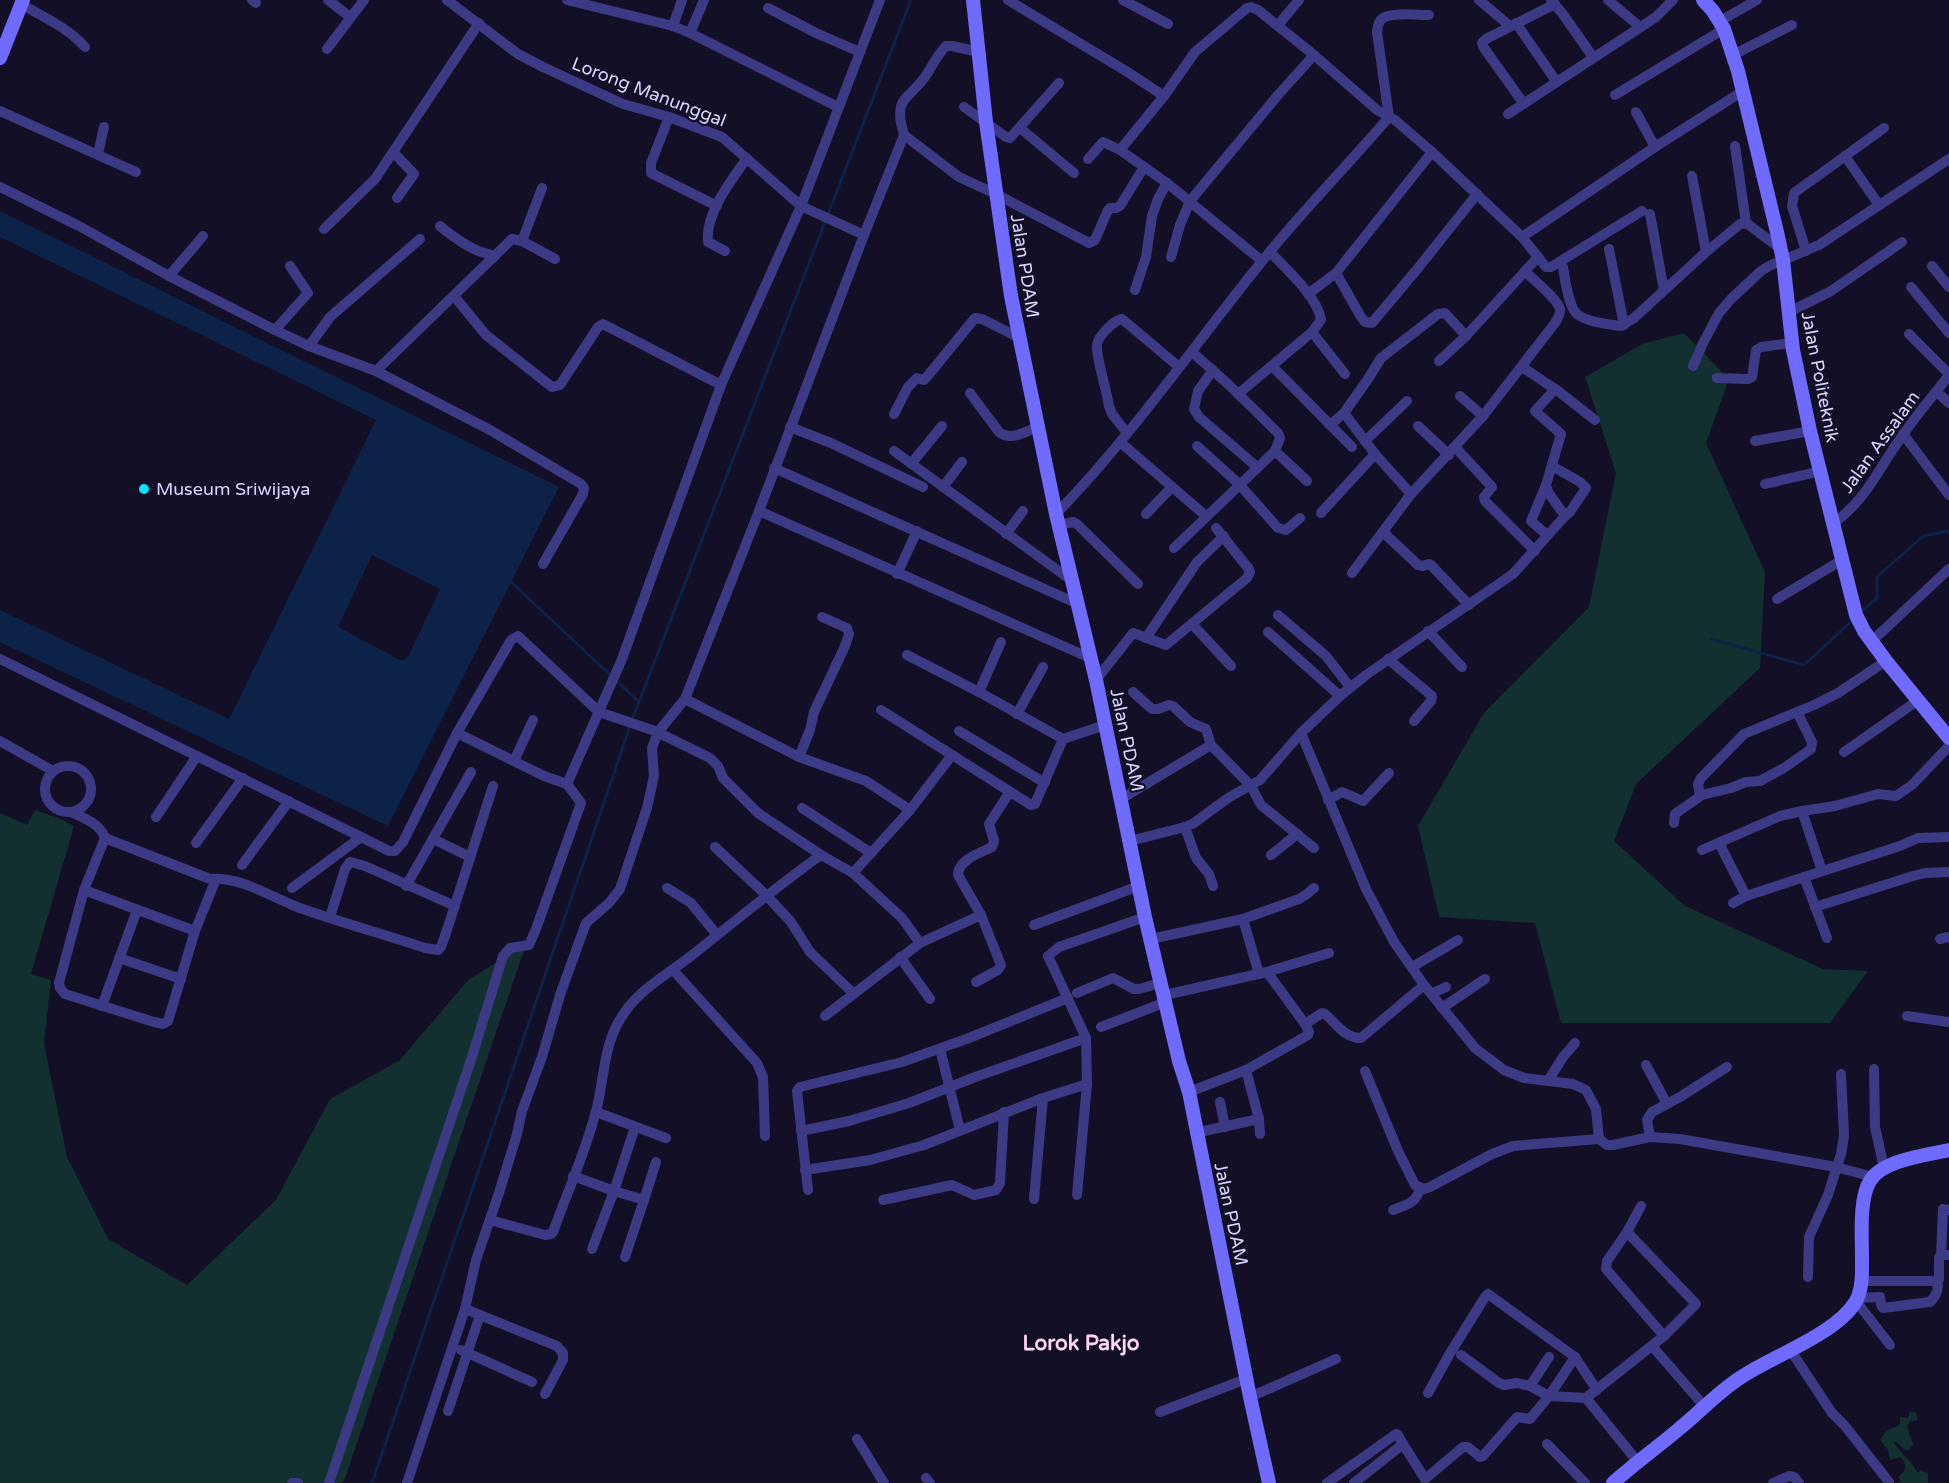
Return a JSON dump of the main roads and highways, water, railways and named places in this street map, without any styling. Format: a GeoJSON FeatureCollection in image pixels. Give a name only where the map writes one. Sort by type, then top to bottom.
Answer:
{"type":"FeatureCollection","features":[{"type":"Feature","properties":{"kind":"water"},"geometry":{"type":"Polygon","coordinates":[[[0,211],[559,487],[388,826],[0,642],[0,610],[229,719],[376,420],[0,237],[0,211]],[[372,555],[338,627],[404,660],[408,657],[440,589],[372,555]]]}},
{"type":"Feature","properties":{"kind":"waterway"},"geometry":{"type":"LineString","coordinates":[[632,720],[911,0]]}},
{"type":"Feature","properties":{"kind":"waterway"},"geometry":{"type":"LineString","coordinates":[[1861,612],[1877,598],[1877,577],[1923,536],[1949,531]]}},
{"type":"Feature","properties":{"kind":"waterway"},"geometry":{"type":"LineString","coordinates":[[510,581],[638,701]]}},
{"type":"Feature","properties":{"kind":"waterway"},"geometry":{"type":"LineString","coordinates":[[1711,639],[1804,665],[1854,619]]}},
{"type":"Feature","properties":{"kind":"waterway"},"geometry":{"type":"LineString","coordinates":[[372,1483],[630,726]]}},
{"type":"Feature","properties":{"kind":"place","name":"Museum Sriwijaya"},"geometry":{"type":"Point","coordinates":[144,489]}},
{"type":"Feature","properties":{"kind":"district","name":"Lorok Pakjo"},"geometry":{"type":"Point","coordinates":[1081,1343]}}]}
